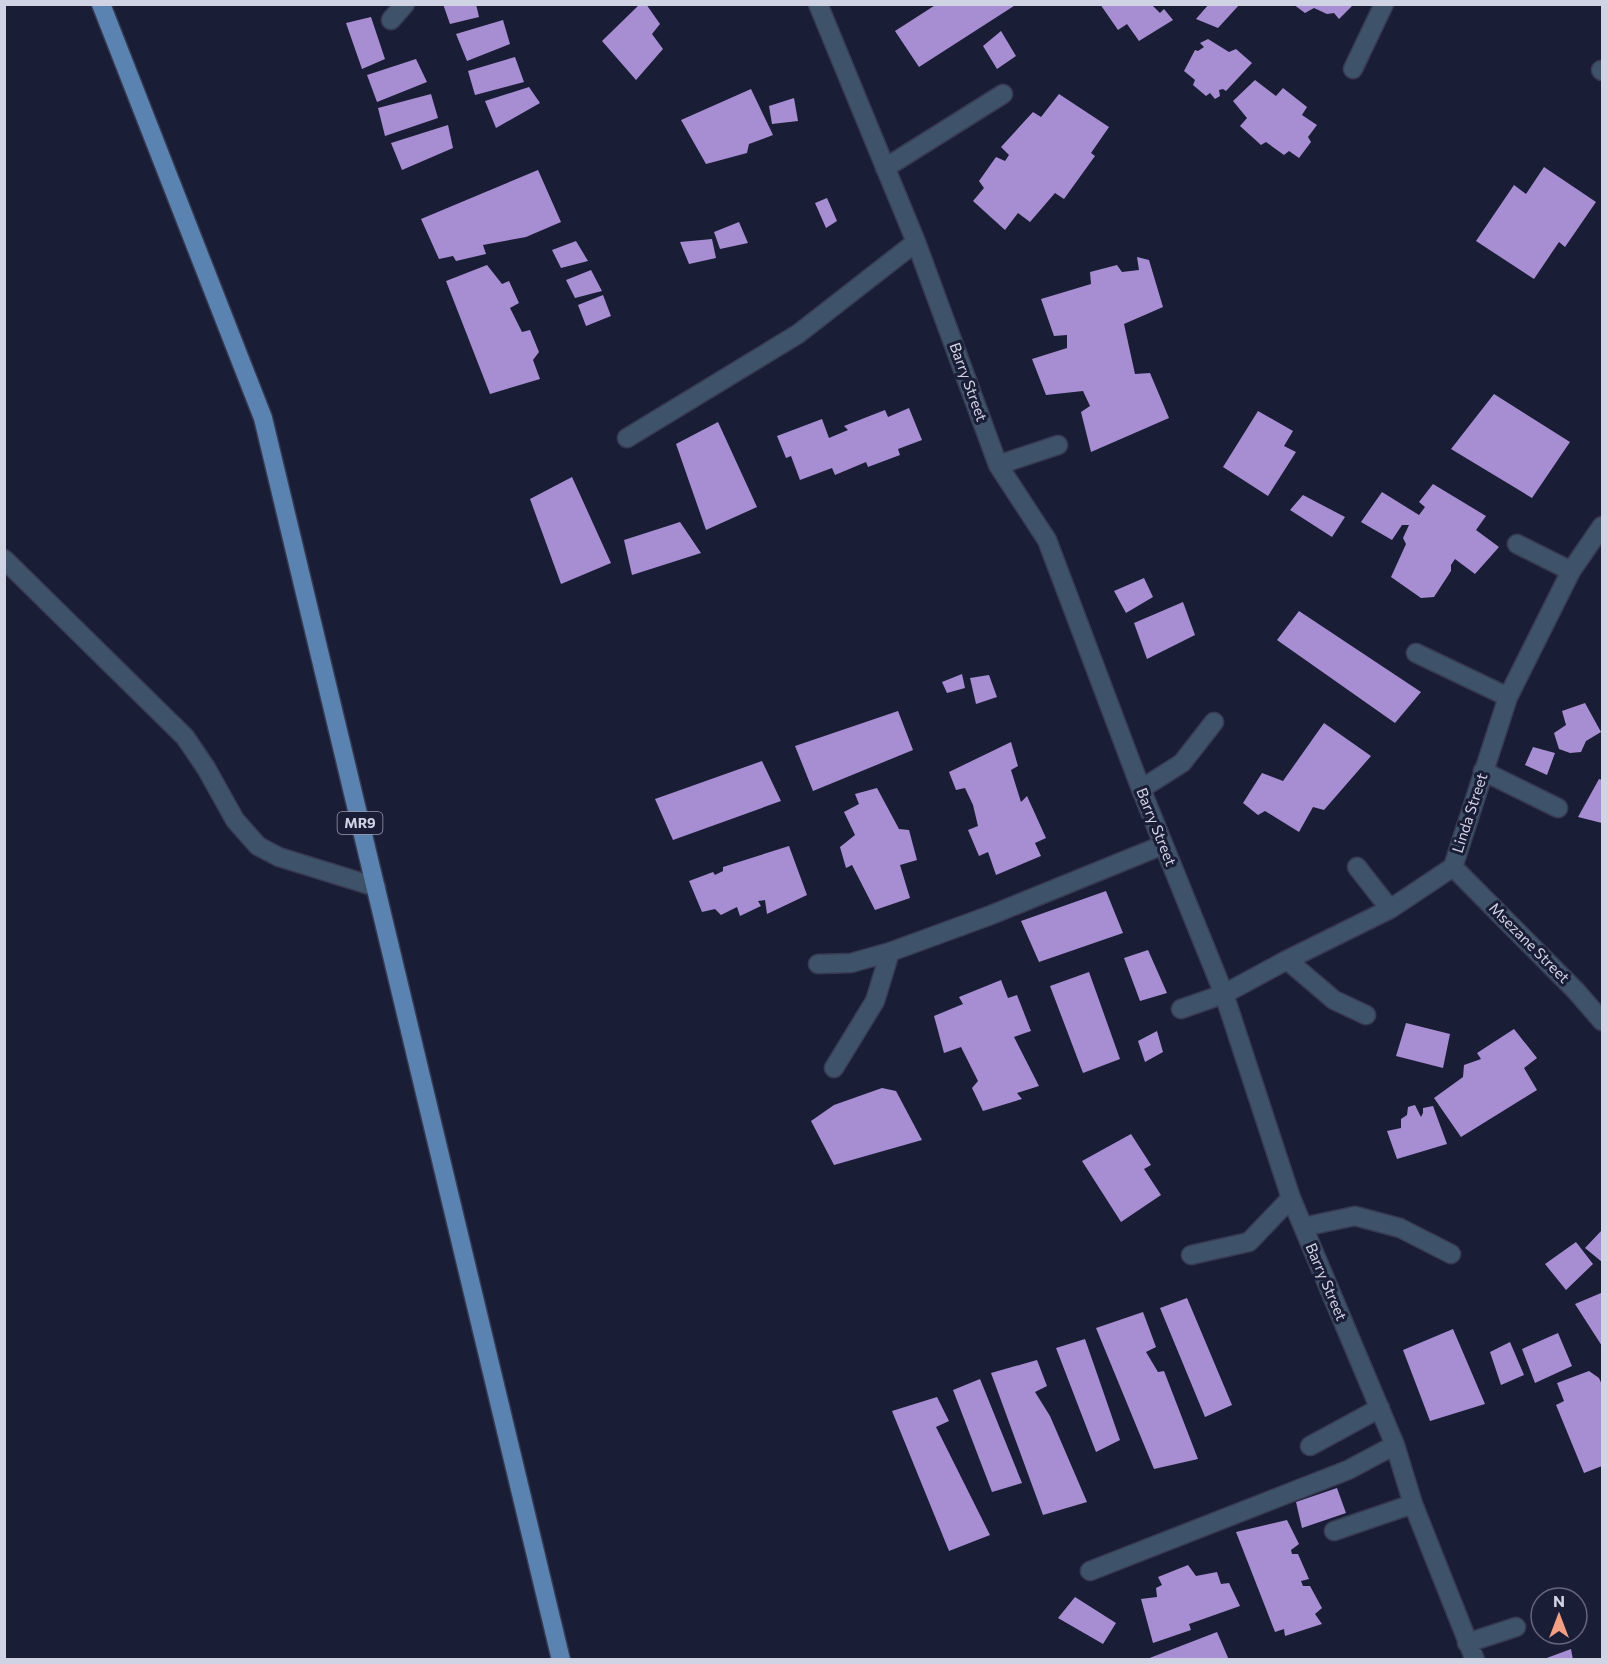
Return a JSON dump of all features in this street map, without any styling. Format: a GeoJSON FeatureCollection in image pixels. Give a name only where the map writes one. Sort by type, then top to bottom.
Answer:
{"type":"FeatureCollection","features":[{"type":"Feature","properties":{"kind":"main road","name":"MR9"},"geometry":{"type":"LineString","coordinates":[[101,4],[263,418],[561,1659]]}},
{"type":"Feature","properties":{"kind":"street"},"geometry":{"type":"LineString","coordinates":[[391,20],[405,4]]}},
{"type":"Feature","properties":{"kind":"street","name":"Barry Street"},"geometry":{"type":"LineString","coordinates":[[818,4],[916,242],[998,465],[1047,540],[1141,789],[1224,994],[1291,1198],[1395,1445],[1413,1504],[1475,1659]]}},
{"type":"Feature","properties":{"kind":"street"},"geometry":{"type":"LineString","coordinates":[[1353,69],[1384,4]]}},
{"type":"Feature","properties":{"kind":"street"},"geometry":{"type":"LineString","coordinates":[[885,168],[1003,94]]}},
{"type":"Feature","properties":{"kind":"street"},"geometry":{"type":"LineString","coordinates":[[627,438],[798,334],[916,242]]}},
{"type":"Feature","properties":{"kind":"street"},"geometry":{"type":"LineString","coordinates":[[998,465],[1058,445]]}},
{"type":"Feature","properties":{"kind":"street","name":"Linda Street"},"geometry":{"type":"LineString","coordinates":[[1181,1009],[1224,994],[1390,909],[1453,867],[1508,697],[1570,571],[1602,526]]}},
{"type":"Feature","properties":{"kind":"street"},"geometry":{"type":"LineString","coordinates":[[1517,544],[1570,571]]}},
{"type":"Feature","properties":{"kind":"street"},"geometry":{"type":"LineString","coordinates":[[4,559],[185,737],[207,768],[234,820],[258,846],[279,857],[375,887]]}},
{"type":"Feature","properties":{"kind":"street"},"geometry":{"type":"LineString","coordinates":[[1416,653],[1508,697]]}},
{"type":"Feature","properties":{"kind":"street"},"geometry":{"type":"LineString","coordinates":[[1141,789],[1182,763],[1214,722]]}},
{"type":"Feature","properties":{"kind":"street"},"geometry":{"type":"LineString","coordinates":[[1483,771],[1558,808]]}},
{"type":"Feature","properties":{"kind":"street"},"geometry":{"type":"LineString","coordinates":[[818,964],[851,963],[890,952],[991,915],[1163,845]]}},
{"type":"Feature","properties":{"kind":"street"},"geometry":{"type":"LineString","coordinates":[[1357,867],[1390,909]]}},
{"type":"Feature","properties":{"kind":"street","name":"Msezane Street"},"geometry":{"type":"LineString","coordinates":[[1453,867],[1576,991],[1602,1021]]}},
{"type":"Feature","properties":{"kind":"street"},"geometry":{"type":"LineString","coordinates":[[834,1068],[874,1001],[890,952]]}},
{"type":"Feature","properties":{"kind":"street"},"geometry":{"type":"LineString","coordinates":[[1287,960],[1334,1000],[1366,1015]]}},
{"type":"Feature","properties":{"kind":"street"},"geometry":{"type":"LineString","coordinates":[[1191,1255],[1249,1242],[1291,1198]]}},
{"type":"Feature","properties":{"kind":"street"},"geometry":{"type":"LineString","coordinates":[[1303,1227],[1355,1216],[1400,1228],[1451,1254]]}},
{"type":"Feature","properties":{"kind":"street"},"geometry":{"type":"LineString","coordinates":[[1310,1446],[1380,1408]]}},
{"type":"Feature","properties":{"kind":"street"},"geometry":{"type":"LineString","coordinates":[[1090,1571],[1348,1470],[1395,1445]]}},
{"type":"Feature","properties":{"kind":"street"},"geometry":{"type":"LineString","coordinates":[[1334,1531],[1413,1504]]}},
{"type":"Feature","properties":{"kind":"street"},"geometry":{"type":"LineString","coordinates":[[1467,1643],[1516,1627]]}},
{"type":"Feature","properties":{"kind":"building"},"geometry":{"type":"Polygon","coordinates":[[[443,4],[476,4],[479,17],[450,24],[443,4]]]}},
{"type":"Feature","properties":{"kind":"building"},"geometry":{"type":"Polygon","coordinates":[[[640,4],[646,4],[660,24],[652,34],[663,49],[636,80],[602,41],[640,4]]]}},
{"type":"Feature","properties":{"kind":"building"},"geometry":{"type":"Polygon","coordinates":[[[937,4],[1017,4],[919,67],[895,31],[937,4]]]}},
{"type":"Feature","properties":{"kind":"building"},"geometry":{"type":"Polygon","coordinates":[[[1100,4],[1155,4],[1153,6],[1160,13],[1164,9],[1173,20],[1139,41],[1127,24],[1118,30],[1100,4]]]}},
{"type":"Feature","properties":{"kind":"building"},"geometry":{"type":"Polygon","coordinates":[[[1209,4],[1240,4],[1218,28],[1196,19],[1209,4]]]}},
{"type":"Feature","properties":{"kind":"building"},"geometry":{"type":"Polygon","coordinates":[[[1293,4],[1354,4],[1339,19],[1334,13],[1327,14],[1314,8],[1305,13],[1293,4]]]}},
{"type":"Feature","properties":{"kind":"building"},"geometry":{"type":"Polygon","coordinates":[[[371,17],[385,59],[362,69],[346,23],[371,17]]]}},
{"type":"Feature","properties":{"kind":"building"},"geometry":{"type":"Polygon","coordinates":[[[503,20],[510,44],[467,61],[456,34],[503,20]]]}},
{"type":"Feature","properties":{"kind":"building"},"geometry":{"type":"Polygon","coordinates":[[[1001,31],[1016,56],[997,69],[983,46],[1001,31]]]}},
{"type":"Feature","properties":{"kind":"building"},"geometry":{"type":"Polygon","coordinates":[[[1208,39],[1229,52],[1236,49],[1252,63],[1226,91],[1219,90],[1220,96],[1215,99],[1210,93],[1206,96],[1193,85],[1195,80],[1184,71],[1195,50],[1198,51],[1204,47],[1200,43],[1208,39]]]}},
{"type":"Feature","properties":{"kind":"building"},"geometry":{"type":"Polygon","coordinates":[[[515,57],[524,82],[475,95],[468,71],[515,57]]]}},
{"type":"Feature","properties":{"kind":"building"},"geometry":{"type":"Polygon","coordinates":[[[416,59],[427,82],[377,102],[367,75],[416,59]]]}},
{"type":"Feature","properties":{"kind":"building"},"geometry":{"type":"Polygon","coordinates":[[[1255,80],[1276,96],[1283,88],[1307,107],[1302,115],[1317,125],[1308,137],[1311,142],[1299,158],[1289,151],[1284,155],[1266,142],[1261,145],[1240,126],[1247,118],[1233,101],[1255,80]]]}},
{"type":"Feature","properties":{"kind":"building"},"geometry":{"type":"Polygon","coordinates":[[[529,87],[540,103],[496,128],[485,101],[529,87]]]}},
{"type":"Feature","properties":{"kind":"building"},"geometry":{"type":"Polygon","coordinates":[[[751,89],[773,135],[749,144],[747,153],[706,164],[681,120],[751,89]]]}},
{"type":"Feature","properties":{"kind":"building"},"geometry":{"type":"Polygon","coordinates":[[[431,94],[438,118],[385,136],[378,108],[431,94]]]}},
{"type":"Feature","properties":{"kind":"building"},"geometry":{"type":"Polygon","coordinates":[[[1059,94],[1109,127],[1091,153],[1095,156],[1064,199],[1055,193],[1030,222],[1018,213],[1005,230],[973,201],[984,188],[979,181],[996,157],[1005,161],[1009,155],[1001,147],[1033,112],[1041,117],[1059,94]]]}},
{"type":"Feature","properties":{"kind":"building"},"geometry":{"type":"Polygon","coordinates":[[[794,98],[798,121],[772,124],[769,106],[794,98]]]}},
{"type":"Feature","properties":{"kind":"building"},"geometry":{"type":"Polygon","coordinates":[[[448,125],[453,148],[402,170],[391,143],[448,125]]]}},
{"type":"Feature","properties":{"kind":"building"},"geometry":{"type":"Polygon","coordinates":[[[1544,167],[1596,202],[1565,247],[1559,242],[1534,279],[1476,241],[1514,185],[1526,194],[1544,167]]]}},
{"type":"Feature","properties":{"kind":"building"},"geometry":{"type":"Polygon","coordinates":[[[538,170],[561,222],[526,237],[483,245],[486,254],[456,261],[453,256],[439,259],[421,219],[538,170]]]}},
{"type":"Feature","properties":{"kind":"building"},"geometry":{"type":"Polygon","coordinates":[[[827,198],[837,221],[826,228],[815,203],[827,198]]]}},
{"type":"Feature","properties":{"kind":"building"},"geometry":{"type":"Polygon","coordinates":[[[739,222],[748,243],[720,249],[714,232],[739,222]]]}},
{"type":"Feature","properties":{"kind":"building"},"geometry":{"type":"Polygon","coordinates":[[[712,239],[716,258],[689,264],[680,242],[712,239]]]}},
{"type":"Feature","properties":{"kind":"building"},"geometry":{"type":"Polygon","coordinates":[[[576,241],[588,261],[561,268],[552,250],[576,241]]]}},
{"type":"Feature","properties":{"kind":"building"},"geometry":{"type":"Polygon","coordinates":[[[1137,257],[1149,260],[1163,307],[1124,324],[1135,374],[1150,373],[1169,418],[1091,452],[1081,412],[1090,406],[1083,391],[1046,395],[1032,359],[1067,348],[1067,335],[1054,336],[1041,299],[1091,284],[1090,272],[1117,265],[1122,272],[1139,270],[1137,257]]]}},
{"type":"Feature","properties":{"kind":"building"},"geometry":{"type":"Polygon","coordinates":[[[487,265],[502,284],[509,281],[519,303],[510,308],[522,332],[530,330],[539,352],[533,360],[540,379],[490,394],[446,281],[487,265]]]}},
{"type":"Feature","properties":{"kind":"building"},"geometry":{"type":"Polygon","coordinates":[[[591,270],[602,291],[575,298],[566,280],[591,270]]]}},
{"type":"Feature","properties":{"kind":"building"},"geometry":{"type":"Polygon","coordinates":[[[603,295],[611,316],[586,326],[578,305],[603,295]]]}},
{"type":"Feature","properties":{"kind":"building"},"geometry":{"type":"Polygon","coordinates":[[[1494,394],[1570,442],[1532,498],[1451,449],[1494,394]]]}},
{"type":"Feature","properties":{"kind":"building"},"geometry":{"type":"Polygon","coordinates":[[[909,408],[922,440],[898,449],[900,455],[868,467],[866,462],[835,475],[832,468],[800,480],[791,456],[786,458],[777,436],[822,419],[829,438],[848,430],[844,426],[885,410],[888,417],[909,408]]]}},
{"type":"Feature","properties":{"kind":"building"},"geometry":{"type":"Polygon","coordinates":[[[1258,411],[1293,431],[1284,446],[1296,452],[1268,496],[1223,467],[1258,411]]]}},
{"type":"Feature","properties":{"kind":"building"},"geometry":{"type":"Polygon","coordinates":[[[718,422],[757,507],[706,530],[676,444],[718,422]]]}},
{"type":"Feature","properties":{"kind":"building"},"geometry":{"type":"Polygon","coordinates":[[[572,477],[611,563],[561,584],[530,499],[572,477]]]}},
{"type":"Feature","properties":{"kind":"building"},"geometry":{"type":"Polygon","coordinates":[[[1433,484],[1486,516],[1476,530],[1499,547],[1475,574],[1455,559],[1451,565],[1451,571],[1434,597],[1421,598],[1391,577],[1406,544],[1403,538],[1409,525],[1402,525],[1392,540],[1361,522],[1382,492],[1419,515],[1425,507],[1419,502],[1433,484]]]}},
{"type":"Feature","properties":{"kind":"building"},"geometry":{"type":"Polygon","coordinates":[[[1303,495],[1345,517],[1332,537],[1290,510],[1303,495]]]}},
{"type":"Feature","properties":{"kind":"building"},"geometry":{"type":"Polygon","coordinates":[[[680,522],[701,553],[632,575],[624,540],[680,522]]]}},
{"type":"Feature","properties":{"kind":"building"},"geometry":{"type":"Polygon","coordinates":[[[1144,578],[1153,597],[1126,613],[1114,591],[1144,578]]]}},
{"type":"Feature","properties":{"kind":"building"},"geometry":{"type":"Polygon","coordinates":[[[1183,602],[1195,635],[1147,659],[1134,623],[1183,602]]]}},
{"type":"Feature","properties":{"kind":"building"},"geometry":{"type":"Polygon","coordinates":[[[1299,611],[1421,692],[1395,723],[1277,640],[1299,611]]]}},
{"type":"Feature","properties":{"kind":"building"},"geometry":{"type":"Polygon","coordinates":[[[962,674],[965,688],[947,693],[942,682],[962,674]]]}},
{"type":"Feature","properties":{"kind":"building"},"geometry":{"type":"Polygon","coordinates":[[[989,675],[997,697],[976,704],[970,678],[989,675]]]}},
{"type":"Feature","properties":{"kind":"building"},"geometry":{"type":"Polygon","coordinates":[[[1585,703],[1601,732],[1586,741],[1581,752],[1570,753],[1559,749],[1554,733],[1566,725],[1562,711],[1585,703]]]}},
{"type":"Feature","properties":{"kind":"building"},"geometry":{"type":"Polygon","coordinates":[[[898,711],[913,750],[813,791],[795,746],[898,711]]]}},
{"type":"Feature","properties":{"kind":"building"},"geometry":{"type":"Polygon","coordinates":[[[1324,723],[1371,756],[1324,810],[1313,807],[1299,832],[1265,811],[1258,815],[1243,803],[1262,773],[1283,781],[1324,723]]]}},
{"type":"Feature","properties":{"kind":"building"},"geometry":{"type":"Polygon","coordinates":[[[1011,742],[1018,766],[1011,770],[1021,802],[1027,796],[1046,838],[1035,843],[1041,856],[996,875],[988,852],[979,856],[968,830],[978,826],[973,805],[965,788],[956,790],[949,772],[1011,742]]]}},
{"type":"Feature","properties":{"kind":"building"},"geometry":{"type":"Polygon","coordinates":[[[1533,747],[1555,753],[1547,775],[1525,765],[1533,747]]]}},
{"type":"Feature","properties":{"kind":"building"},"geometry":{"type":"Polygon","coordinates":[[[762,761],[781,801],[673,840],[655,799],[762,761]]]}},
{"type":"Feature","properties":{"kind":"building"},"geometry":{"type":"Polygon","coordinates":[[[1599,779],[1602,780],[1602,823],[1578,817],[1599,779]]]}},
{"type":"Feature","properties":{"kind":"building"},"geometry":{"type":"Polygon","coordinates":[[[877,788],[899,829],[909,830],[917,860],[900,865],[910,898],[875,910],[852,865],[846,868],[840,847],[855,835],[844,812],[859,804],[855,794],[877,788]]]}},
{"type":"Feature","properties":{"kind":"building"},"geometry":{"type":"Polygon","coordinates":[[[789,846],[807,895],[767,914],[765,900],[758,901],[761,906],[740,916],[737,907],[721,915],[715,909],[702,912],[689,881],[713,872],[715,875],[723,871],[723,867],[789,846]]]}},
{"type":"Feature","properties":{"kind":"building"},"geometry":{"type":"Polygon","coordinates":[[[1106,891],[1123,933],[1039,962],[1021,921],[1106,891]]]}},
{"type":"Feature","properties":{"kind":"building"},"geometry":{"type":"Polygon","coordinates":[[[1148,950],[1167,993],[1140,1001],[1124,958],[1148,950]]]}},
{"type":"Feature","properties":{"kind":"building"},"geometry":{"type":"Polygon","coordinates":[[[1089,972],[1120,1059],[1083,1073],[1050,986],[1089,972]]]}},
{"type":"Feature","properties":{"kind":"building"},"geometry":{"type":"Polygon","coordinates":[[[1001,980],[1008,998],[1017,995],[1031,1031],[1014,1037],[1039,1086],[1017,1093],[1022,1099],[983,1111],[972,1088],[978,1081],[961,1047],[944,1053],[934,1016],[963,1004],[959,997],[1001,980]]]}},
{"type":"Feature","properties":{"kind":"building"},"geometry":{"type":"Polygon","coordinates":[[[1406,1023],[1450,1034],[1443,1068],[1396,1056],[1406,1023]]]}},
{"type":"Feature","properties":{"kind":"building"},"geometry":{"type":"Polygon","coordinates":[[[1514,1029],[1537,1058],[1524,1068],[1537,1090],[1461,1137],[1434,1098],[1463,1077],[1464,1065],[1481,1059],[1477,1053],[1514,1029]]]}},
{"type":"Feature","properties":{"kind":"building"},"geometry":{"type":"Polygon","coordinates":[[[1157,1031],[1163,1052],[1145,1062],[1138,1041],[1157,1031]]]}},
{"type":"Feature","properties":{"kind":"building"},"geometry":{"type":"Polygon","coordinates":[[[882,1088],[896,1091],[922,1140],[834,1165],[811,1121],[834,1105],[882,1088]]]}},
{"type":"Feature","properties":{"kind":"building"},"geometry":{"type":"Polygon","coordinates":[[[1415,1105],[1421,1117],[1423,1108],[1433,1106],[1447,1144],[1397,1159],[1387,1131],[1401,1128],[1401,1119],[1407,1115],[1408,1107],[1415,1105]]]}},
{"type":"Feature","properties":{"kind":"building"},"geometry":{"type":"Polygon","coordinates":[[[1131,1134],[1151,1165],[1144,1169],[1161,1195],[1121,1222],[1082,1161],[1131,1134]]]}},
{"type":"Feature","properties":{"kind":"building"},"geometry":{"type":"Polygon","coordinates":[[[1602,1230],[1602,1262],[1585,1248],[1602,1230]]]}},
{"type":"Feature","properties":{"kind":"building"},"geometry":{"type":"Polygon","coordinates":[[[1576,1242],[1593,1264],[1566,1290],[1545,1264],[1576,1242]]]}},
{"type":"Feature","properties":{"kind":"building"},"geometry":{"type":"Polygon","coordinates":[[[1602,1294],[1602,1346],[1575,1304],[1602,1294]]]}},
{"type":"Feature","properties":{"kind":"building"},"geometry":{"type":"Polygon","coordinates":[[[1187,1298],[1232,1405],[1205,1417],[1160,1308],[1187,1298]]]}},
{"type":"Feature","properties":{"kind":"building"},"geometry":{"type":"Polygon","coordinates":[[[1143,1312],[1156,1347],[1146,1352],[1158,1372],[1164,1371],[1198,1459],[1154,1469],[1096,1328],[1143,1312]]]}},
{"type":"Feature","properties":{"kind":"building"},"geometry":{"type":"Polygon","coordinates":[[[1453,1329],[1485,1404],[1430,1421],[1403,1350],[1453,1329]]]}},
{"type":"Feature","properties":{"kind":"building"},"geometry":{"type":"Polygon","coordinates":[[[1558,1333],[1572,1366],[1535,1383],[1522,1349],[1558,1333]]]}},
{"type":"Feature","properties":{"kind":"building"},"geometry":{"type":"Polygon","coordinates":[[[1085,1339],[1120,1440],[1096,1452],[1056,1348],[1085,1339]]]}},
{"type":"Feature","properties":{"kind":"building"},"geometry":{"type":"Polygon","coordinates":[[[1510,1342],[1524,1375],[1501,1385],[1490,1352],[1510,1342]]]}},
{"type":"Feature","properties":{"kind":"building"},"geometry":{"type":"Polygon","coordinates":[[[1037,1360],[1047,1386],[1035,1392],[1050,1416],[1087,1502],[1043,1515],[991,1373],[1037,1360]]]}},
{"type":"Feature","properties":{"kind":"building"},"geometry":{"type":"Polygon","coordinates":[[[1589,1371],[1599,1378],[1602,1385],[1602,1466],[1584,1473],[1556,1405],[1564,1401],[1557,1383],[1589,1371]]]}},
{"type":"Feature","properties":{"kind":"building"},"geometry":{"type":"Polygon","coordinates":[[[980,1379],[1022,1483],[992,1492],[953,1390],[980,1379]]]}},
{"type":"Feature","properties":{"kind":"building"},"geometry":{"type":"Polygon","coordinates":[[[937,1397],[949,1421],[936,1427],[990,1535],[949,1551],[892,1411],[937,1397]]]}},
{"type":"Feature","properties":{"kind":"building"},"geometry":{"type":"Polygon","coordinates":[[[1337,1488],[1346,1513],[1302,1528],[1296,1502],[1337,1488]]]}},
{"type":"Feature","properties":{"kind":"building"},"geometry":{"type":"Polygon","coordinates":[[[1287,1520],[1299,1544],[1291,1550],[1292,1554],[1298,1554],[1309,1579],[1301,1581],[1303,1586],[1310,1586],[1322,1608],[1315,1614],[1322,1624],[1285,1636],[1284,1629],[1275,1632],[1236,1532],[1287,1520]]]}},
{"type":"Feature","properties":{"kind":"building"},"geometry":{"type":"Polygon","coordinates":[[[1188,1565],[1196,1576],[1217,1572],[1221,1584],[1229,1583],[1240,1606],[1189,1624],[1191,1630],[1153,1643],[1141,1599],[1157,1597],[1156,1588],[1162,1585],[1158,1577],[1188,1565]]]}},
{"type":"Feature","properties":{"kind":"building"},"geometry":{"type":"Polygon","coordinates":[[[1075,1597],[1116,1623],[1103,1644],[1058,1618],[1075,1597]]]}},
{"type":"Feature","properties":{"kind":"building"},"geometry":{"type":"Polygon","coordinates":[[[1217,1632],[1229,1660],[1147,1660],[1147,1659],[1217,1632]]]}},
{"type":"Feature","properties":{"kind":"building"},"geometry":{"type":"Polygon","coordinates":[[[1571,1649],[1573,1660],[1544,1660],[1544,1659],[1571,1649]]]}}]}
